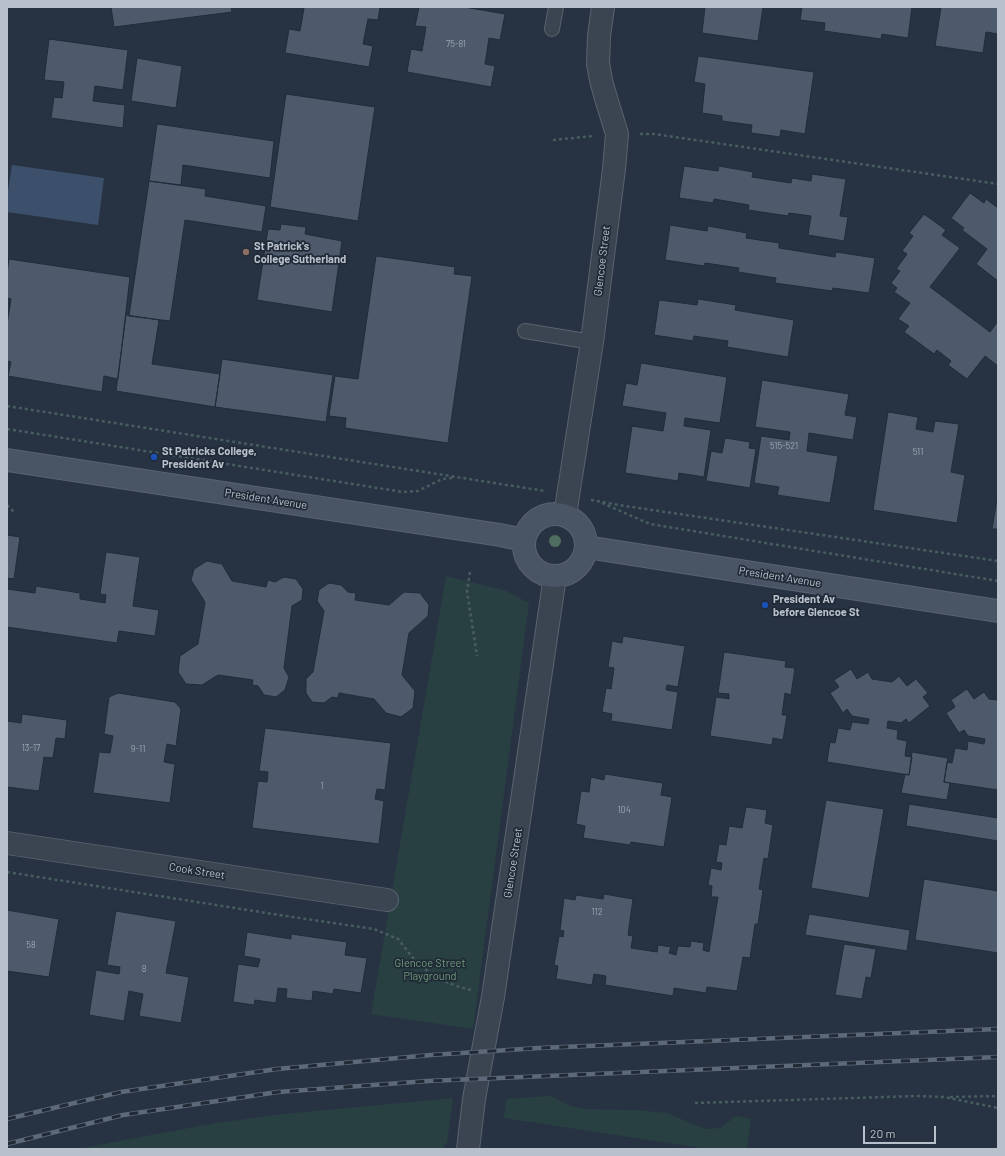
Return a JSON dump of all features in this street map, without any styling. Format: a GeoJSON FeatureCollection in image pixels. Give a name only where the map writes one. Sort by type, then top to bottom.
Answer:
{"type":"FeatureCollection","features":[{"type":"Feature","properties":{"kind":"street","name":"Glencoe Street"},"geometry":{"type":"LineString","coordinates":[[565,515],[592,342],[617,134],[605,95],[598,64],[599,36],[603,7]]}},
{"type":"Feature","properties":{"kind":"street","name":"President Avenue"},"geometry":{"type":"LineString","coordinates":[[7,460],[500,535],[524,540]]}},
{"type":"Feature","properties":{"kind":"street"},"geometry":{"type":"LineString","coordinates":[[553,514],[565,515],[572,518],[580,525],[587,543],[586,553],[582,561],[568,574],[551,576],[541,572],[533,566],[527,558],[524,550],[524,540],[528,531],[538,519],[543,516],[553,514]]}},
{"type":"Feature","properties":{"kind":"street","name":"President Avenue"},"geometry":{"type":"LineString","coordinates":[[586,547],[998,611]]}},
{"type":"Feature","properties":{"kind":"street","name":"Glencoe Street"},"geometry":{"type":"LineString","coordinates":[[468,1149],[474,1098],[493,997],[555,576]]}},
{"type":"Feature","properties":{"kind":"street","name":"Cook Street"},"geometry":{"type":"LineString","coordinates":[[7,842],[387,900]]}},
{"type":"Feature","properties":{"kind":"lane"},"geometry":{"type":"LineString","coordinates":[[552,29],[556,7]]}},
{"type":"Feature","properties":{"kind":"lane"},"geometry":{"type":"LineString","coordinates":[[525,331],[592,342]]}},
{"type":"Feature","properties":{"kind":"path"},"geometry":{"type":"LineString","coordinates":[[553,140],[617,134],[654,134],[998,184]]}},
{"type":"Feature","properties":{"kind":"path"},"geometry":{"type":"LineString","coordinates":[[7,406],[534,490],[568,494],[600,502],[625,506],[998,561]]}},
{"type":"Feature","properties":{"kind":"path"},"geometry":{"type":"LineString","coordinates":[[7,429],[403,492],[418,491],[442,479],[456,477]]}},
{"type":"Feature","properties":{"kind":"path"},"geometry":{"type":"LineString","coordinates":[[600,502],[650,524],[998,582]]}},
{"type":"Feature","properties":{"kind":"path"},"geometry":{"type":"LineString","coordinates":[[7,505],[14,512]]}},
{"type":"Feature","properties":{"kind":"path"},"geometry":{"type":"LineString","coordinates":[[625,506],[629,515]]}},
{"type":"Feature","properties":{"kind":"path"},"geometry":{"type":"LineString","coordinates":[[470,572],[467,591],[476,656]]}},
{"type":"Feature","properties":{"kind":"path"},"geometry":{"type":"LineString","coordinates":[[7,872],[374,929],[398,940],[413,958],[433,976],[456,986],[493,997]]}},
{"type":"Feature","properties":{"kind":"path"},"geometry":{"type":"LineString","coordinates":[[695,1103],[917,1096],[998,1096]]}},
{"type":"Feature","properties":{"kind":"path"},"geometry":{"type":"LineString","coordinates":[[944,1097],[998,1108]]}},
{"type":"Feature","properties":{"kind":"green space","name":"Glencoe Street Playground"},"geometry":{"type":"Polygon","coordinates":[[[446,576],[504,590],[529,603],[473,1029],[371,1014],[446,576]]]}},
{"type":"Feature","properties":{"kind":"green space"},"geometry":{"type":"Polygon","coordinates":[[[551,1096],[570,1106],[586,1109],[635,1110],[667,1113],[705,1129],[720,1128],[736,1116],[751,1119],[747,1149],[708,1149],[504,1118],[506,1099],[551,1096]]]}},
{"type":"Feature","properties":{"kind":"green space"},"geometry":{"type":"Polygon","coordinates":[[[453,1098],[447,1143],[442,1149],[77,1149],[216,1123],[284,1114],[453,1098]]]}},
{"type":"Feature","properties":{"kind":"water"},"geometry":{"type":"Polygon","coordinates":[[[12,165],[104,178],[98,225],[7,212],[7,197],[12,165]]]}},
{"type":"Feature","properties":{"kind":"building"},"geometry":{"type":"Polygon","coordinates":[[[111,7],[231,7],[232,12],[114,27],[111,7]]]}},
{"type":"Feature","properties":{"kind":"building"},"geometry":{"type":"Polygon","coordinates":[[[299,7],[380,7],[378,20],[368,19],[363,44],[373,46],[369,67],[285,53],[289,29],[300,31],[304,8],[299,7]]]}},
{"type":"Feature","properties":{"kind":"building"},"geometry":{"type":"Polygon","coordinates":[[[419,7],[464,7],[505,14],[500,40],[489,38],[485,64],[495,66],[491,87],[407,72],[411,49],[422,51],[426,27],[415,26],[419,7]]]}},
{"type":"Feature","properties":{"kind":"building"},"geometry":{"type":"Polygon","coordinates":[[[705,7],[763,7],[758,41],[702,33],[705,7]]]}},
{"type":"Feature","properties":{"kind":"building"},"geometry":{"type":"Polygon","coordinates":[[[802,7],[912,7],[908,38],[882,34],[881,39],[824,31],[825,23],[800,20],[802,7]]]}},
{"type":"Feature","properties":{"kind":"building"},"geometry":{"type":"Polygon","coordinates":[[[941,7],[998,7],[998,34],[986,32],[983,53],[935,46],[941,7]]]}},
{"type":"Feature","properties":{"kind":"building"},"geometry":{"type":"Polygon","coordinates":[[[49,39],[128,50],[123,90],[95,86],[93,101],[125,105],[123,128],[51,118],[54,97],[62,98],[64,82],[44,80],[49,39]]]}},
{"type":"Feature","properties":{"kind":"building"},"geometry":{"type":"Polygon","coordinates":[[[698,56],[814,72],[805,134],[781,130],[780,137],[751,133],[752,125],[722,121],[722,116],[702,113],[705,84],[694,82],[698,56]]]}},
{"type":"Feature","properties":{"kind":"building"},"geometry":{"type":"Polygon","coordinates":[[[137,58],[182,66],[176,108],[131,101],[137,58]]]}},
{"type":"Feature","properties":{"kind":"building"},"geometry":{"type":"Polygon","coordinates":[[[286,94],[375,107],[358,221],[270,207],[286,94]]]}},
{"type":"Feature","properties":{"kind":"building"},"geometry":{"type":"Polygon","coordinates":[[[157,124],[274,141],[270,178],[183,165],[181,185],[149,181],[157,124]]]}},
{"type":"Feature","properties":{"kind":"building"},"geometry":{"type":"Polygon","coordinates":[[[684,166],[718,171],[719,166],[753,172],[752,177],[791,183],[792,178],[811,181],[812,174],[846,179],[840,216],[848,217],[844,241],[808,235],[811,216],[789,213],[788,216],[748,210],[749,205],[714,199],[713,203],[679,198],[684,166]]]}},
{"type":"Feature","properties":{"kind":"building"},"geometry":{"type":"Polygon","coordinates":[[[149,181],[206,189],[205,196],[266,206],[262,232],[185,220],[170,321],[129,316],[149,181]]]}},
{"type":"Feature","properties":{"kind":"building"},"geometry":{"type":"Polygon","coordinates":[[[970,193],[984,203],[986,199],[998,208],[998,281],[976,264],[987,249],[962,230],[964,228],[951,218],[970,193]]]}},
{"type":"Feature","properties":{"kind":"building"},"geometry":{"type":"Polygon","coordinates":[[[924,214],[946,230],[942,235],[960,248],[930,287],[990,332],[998,321],[998,366],[985,356],[967,379],[948,365],[951,361],[937,350],[934,354],[904,332],[909,326],[898,319],[910,303],[894,292],[897,288],[891,283],[900,271],[896,269],[907,254],[902,251],[913,236],[909,233],[924,214]]]}},
{"type":"Feature","properties":{"kind":"building"},"geometry":{"type":"Polygon","coordinates":[[[281,224],[306,227],[305,234],[342,241],[332,312],[257,300],[268,229],[280,230],[281,224]]]}},
{"type":"Feature","properties":{"kind":"building"},"geometry":{"type":"Polygon","coordinates":[[[670,225],[707,231],[708,226],[747,233],[746,238],[779,243],[779,248],[835,257],[836,252],[875,258],[869,293],[833,288],[832,291],[775,283],[776,278],[738,272],[739,268],[705,263],[704,266],[665,260],[670,225]]]}},
{"type":"Feature","properties":{"kind":"building"},"geometry":{"type":"Polygon","coordinates":[[[376,256],[455,267],[454,274],[472,276],[448,443],[345,428],[346,418],[329,416],[335,376],[358,379],[376,256]]]}},
{"type":"Feature","properties":{"kind":"building"},"geometry":{"type":"Polygon","coordinates":[[[9,259],[130,277],[118,379],[104,376],[102,392],[8,376],[11,362],[7,361],[7,324],[11,299],[7,298],[7,273],[9,259]]]}},
{"type":"Feature","properties":{"kind":"building"},"geometry":{"type":"Polygon","coordinates":[[[698,299],[736,305],[735,310],[794,320],[788,357],[727,347],[728,341],[694,336],[693,341],[654,335],[659,300],[697,305],[698,299]]]}},
{"type":"Feature","properties":{"kind":"building"},"geometry":{"type":"Polygon","coordinates":[[[126,315],[159,320],[152,364],[220,374],[215,407],[116,391],[126,315]]]}},
{"type":"Feature","properties":{"kind":"building"},"geometry":{"type":"Polygon","coordinates":[[[222,359],[333,375],[326,422],[215,407],[222,359]]]}},
{"type":"Feature","properties":{"kind":"building"},"geometry":{"type":"Polygon","coordinates":[[[641,363],[727,377],[720,423],[685,418],[684,426],[711,430],[704,477],[679,473],[678,481],[625,473],[632,426],[663,431],[666,413],[622,406],[626,383],[637,385],[641,363]]]}},
{"type":"Feature","properties":{"kind":"building"},"geometry":{"type":"Polygon","coordinates":[[[762,380],[849,394],[845,415],[857,417],[853,440],[809,433],[807,451],[838,456],[830,503],[777,495],[779,487],[754,483],[761,436],[789,440],[790,432],[755,427],[762,380]]]}},
{"type":"Feature","properties":{"kind":"building"},"geometry":{"type":"Polygon","coordinates":[[[888,412],[918,417],[916,429],[933,432],[935,421],[959,424],[951,472],[965,475],[957,523],[873,510],[888,412]]]}},
{"type":"Feature","properties":{"kind":"building"},"geometry":{"type":"Polygon","coordinates":[[[725,438],[750,442],[749,448],[756,449],[750,488],[706,481],[711,451],[722,453],[725,438]]]}},
{"type":"Feature","properties":{"kind":"building"},"geometry":{"type":"Polygon","coordinates":[[[998,493],[998,529],[992,529],[998,493]]]}},
{"type":"Feature","properties":{"kind":"building"},"geometry":{"type":"Polygon","coordinates":[[[7,535],[20,537],[14,579],[7,578],[7,535]]]}},
{"type":"Feature","properties":{"kind":"building"},"geometry":{"type":"Polygon","coordinates":[[[106,552],[140,557],[133,606],[159,610],[155,636],[119,631],[117,643],[7,627],[7,589],[35,593],[36,586],[80,593],[80,599],[105,603],[106,595],[100,594],[106,552]]]}},
{"type":"Feature","properties":{"kind":"building"},"geometry":{"type":"Polygon","coordinates":[[[207,561],[222,564],[232,581],[266,587],[268,580],[275,582],[284,577],[296,579],[303,589],[302,600],[292,606],[284,668],[289,677],[285,690],[276,697],[264,695],[258,686],[252,685],[253,680],[218,675],[202,685],[186,684],[178,672],[180,656],[198,644],[205,602],[191,580],[194,569],[207,561]]]}},
{"type":"Feature","properties":{"kind":"building"},"geometry":{"type":"Polygon","coordinates":[[[329,583],[341,585],[348,592],[356,593],[355,600],[389,605],[404,592],[420,593],[429,605],[428,616],[409,633],[402,675],[415,691],[413,708],[401,717],[386,713],[374,699],[339,693],[338,698],[332,697],[324,703],[312,702],[306,693],[306,679],[313,672],[324,611],[317,601],[319,590],[329,583]]]}},
{"type":"Feature","properties":{"kind":"building"},"geometry":{"type":"Polygon","coordinates":[[[623,636],[685,646],[678,687],[667,685],[666,690],[678,692],[672,730],[611,721],[612,714],[602,712],[606,688],[611,689],[614,668],[608,667],[612,641],[622,643],[623,636]]]}},
{"type":"Feature","properties":{"kind":"building"},"geometry":{"type":"Polygon","coordinates":[[[724,652],[786,661],[785,667],[795,668],[791,695],[785,693],[782,715],[787,715],[783,740],[773,738],[772,745],[710,736],[716,697],[729,699],[729,694],[718,693],[724,652]]]}},
{"type":"Feature","properties":{"kind":"building"},"geometry":{"type":"Polygon","coordinates":[[[851,669],[857,679],[868,672],[872,679],[892,682],[899,676],[907,686],[916,679],[928,693],[923,697],[930,706],[909,723],[906,719],[901,723],[888,721],[887,728],[898,730],[897,739],[907,741],[905,756],[912,757],[909,775],[827,762],[830,742],[835,743],[838,728],[850,730],[852,722],[868,724],[869,719],[852,716],[847,709],[843,713],[830,693],[839,687],[834,680],[851,669]]]}},
{"type":"Feature","properties":{"kind":"building"},"geometry":{"type":"Polygon","coordinates":[[[967,689],[974,699],[984,692],[989,699],[998,700],[998,790],[944,782],[947,762],[952,763],[955,748],[967,750],[968,741],[984,744],[985,739],[968,736],[964,730],[959,733],[946,713],[955,707],[951,700],[967,689]]]}},
{"type":"Feature","properties":{"kind":"building"},"geometry":{"type":"Polygon","coordinates":[[[118,693],[175,702],[181,709],[176,746],[167,744],[164,762],[175,764],[170,803],[93,793],[99,752],[110,753],[113,736],[104,734],[109,697],[118,693]]]}},
{"type":"Feature","properties":{"kind":"building"},"geometry":{"type":"Polygon","coordinates":[[[22,714],[67,720],[65,739],[56,738],[53,758],[44,757],[39,791],[7,787],[7,721],[21,723],[22,714]]]}},
{"type":"Feature","properties":{"kind":"building"},"geometry":{"type":"Polygon","coordinates":[[[265,728],[391,743],[385,790],[377,789],[375,799],[384,801],[379,844],[252,828],[258,781],[267,782],[268,772],[259,771],[265,728]]]}},
{"type":"Feature","properties":{"kind":"building"},"geometry":{"type":"Polygon","coordinates":[[[912,752],[948,758],[944,782],[950,783],[947,800],[901,793],[905,774],[909,775],[912,752]]]}},
{"type":"Feature","properties":{"kind":"building"},"geometry":{"type":"Polygon","coordinates":[[[605,774],[663,783],[661,795],[672,797],[664,847],[631,842],[630,845],[583,838],[585,826],[576,824],[581,791],[589,792],[591,777],[604,780],[605,774]]]}},
{"type":"Feature","properties":{"kind":"building"},"geometry":{"type":"Polygon","coordinates":[[[826,800],[884,809],[869,898],[811,888],[826,800]]]}},
{"type":"Feature","properties":{"kind":"building"},"geometry":{"type":"Polygon","coordinates":[[[909,804],[998,818],[998,841],[906,826],[909,804]]]}},
{"type":"Feature","properties":{"kind":"building"},"geometry":{"type":"Polygon","coordinates":[[[746,807],[767,810],[765,823],[773,825],[768,859],[764,858],[759,889],[763,890],[758,924],[755,924],[750,958],[743,957],[737,991],[707,987],[706,993],[674,988],[673,996],[605,985],[606,976],[594,974],[592,985],[556,979],[558,966],[554,965],[559,936],[563,937],[564,931],[560,930],[564,898],[575,900],[576,895],[603,899],[604,894],[633,899],[628,935],[633,936],[631,948],[657,952],[658,945],[671,947],[669,953],[676,955],[678,946],[690,947],[691,941],[704,943],[703,950],[709,952],[718,897],[711,897],[712,886],[708,885],[711,868],[721,870],[722,863],[716,862],[719,844],[726,845],[729,826],[742,828],[746,807]]]}},
{"type":"Feature","properties":{"kind":"building"},"geometry":{"type":"Polygon","coordinates":[[[924,879],[998,891],[998,953],[915,940],[924,879]]]}},
{"type":"Feature","properties":{"kind":"building"},"geometry":{"type":"Polygon","coordinates":[[[7,910],[59,919],[49,977],[7,971],[7,910]]]}},
{"type":"Feature","properties":{"kind":"building"},"geometry":{"type":"Polygon","coordinates":[[[116,911],[176,921],[166,973],[189,977],[181,1023],[139,1016],[143,994],[129,991],[124,1021],[89,1015],[96,970],[119,974],[120,967],[107,965],[116,911]]]}},
{"type":"Feature","properties":{"kind":"building"},"geometry":{"type":"Polygon","coordinates":[[[809,914],[910,930],[907,951],[805,935],[809,914]]]}},
{"type":"Feature","properties":{"kind":"building"},"geometry":{"type":"Polygon","coordinates":[[[247,932],[291,939],[291,934],[347,942],[345,955],[367,958],[361,993],[334,989],[333,994],[313,991],[312,1001],[286,998],[287,989],[278,988],[276,1003],[255,1000],[254,1005],[233,1002],[238,964],[258,967],[260,959],[244,956],[247,932]]]}},
{"type":"Feature","properties":{"kind":"building"},"geometry":{"type":"Polygon","coordinates":[[[844,944],[876,949],[871,978],[866,977],[862,999],[835,995],[844,944]]]}},
{"type":"Feature","properties":{"kind":"railway"},"geometry":{"type":"LineString","coordinates":[[7,1119],[121,1092],[277,1069],[431,1055],[539,1048],[998,1029]]}},
{"type":"Feature","properties":{"kind":"railway"},"geometry":{"type":"LineString","coordinates":[[7,1144],[123,1115],[278,1092],[428,1081],[998,1057]]}},
{"type":"Feature","properties":{"kind":"place","name":"St Patrick's College Sutherland"},"geometry":{"type":"Point","coordinates":[246,252]}},
{"type":"Feature","properties":{"kind":"place","name":"St Patricks College, President Av"},"geometry":{"type":"Point","coordinates":[154,457]}},
{"type":"Feature","properties":{"kind":"place","name":"President Av before Glencoe St"},"geometry":{"type":"Point","coordinates":[765,605]}}]}
